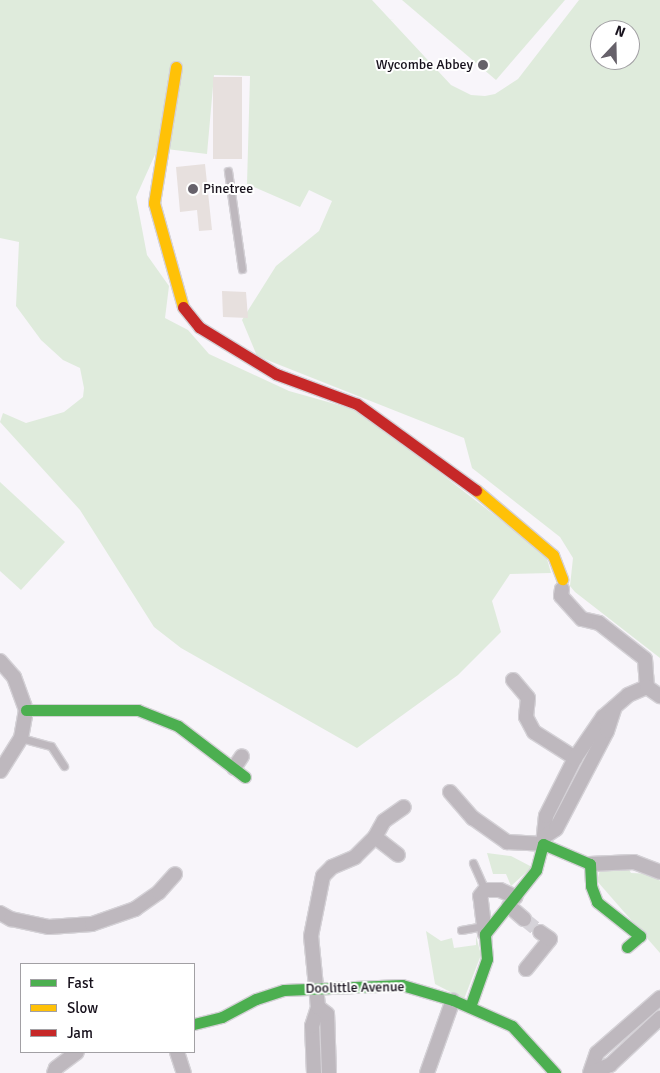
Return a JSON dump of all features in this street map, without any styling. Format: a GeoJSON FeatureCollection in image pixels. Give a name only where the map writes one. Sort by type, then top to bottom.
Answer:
{"type":"FeatureCollection","features":[{"type":"Feature","properties":{"kind":"street"},"geometry":{"type":"LineString","coordinates":[[176,67],[154,202],[182,306],[199,327],[260,365],[276,374],[357,404],[458,475],[553,555],[562,584],[561,596],[582,620],[599,623],[645,660],[647,687]]}},
{"type":"Feature","properties":{"kind":"street"},"geometry":{"type":"LineString","coordinates":[[0,661],[14,676],[26,710],[21,738],[0,771]]}},
{"type":"Feature","properties":{"kind":"street"},"geometry":{"type":"LineString","coordinates":[[513,680],[528,698],[526,717],[534,732],[575,758]]}},
{"type":"Feature","properties":{"kind":"street"},"geometry":{"type":"LineString","coordinates":[[647,687],[660,696]]}},
{"type":"Feature","properties":{"kind":"street"},"geometry":{"type":"LineString","coordinates":[[484,930],[512,902],[536,870],[546,816],[575,758],[602,717],[628,694],[647,687]]}},
{"type":"Feature","properties":{"kind":"street"},"geometry":{"type":"LineString","coordinates":[[543,840],[556,829],[608,731],[616,706]]}},
{"type":"Feature","properties":{"kind":"street"},"geometry":{"type":"LineString","coordinates":[[26,710],[115,708],[138,710],[178,726],[238,762],[245,777]]}},
{"type":"Feature","properties":{"kind":"street"},"geometry":{"type":"LineString","coordinates":[[450,792],[473,818],[507,842],[543,840],[590,864],[634,862],[660,872]]}},
{"type":"Feature","properties":{"kind":"street"},"geometry":{"type":"LineString","coordinates":[[314,1073],[312,1026],[318,1007],[311,936],[323,876],[332,867],[355,857],[375,836],[384,822],[404,807]]}},
{"type":"Feature","properties":{"kind":"street"},"geometry":{"type":"LineString","coordinates":[[375,836],[398,855]]}},
{"type":"Feature","properties":{"kind":"street"},"geometry":{"type":"LineString","coordinates":[[590,864],[591,886],[597,902],[640,936],[627,947]]}},
{"type":"Feature","properties":{"kind":"street"},"geometry":{"type":"LineString","coordinates":[[0,912],[11,918],[49,928],[92,924],[135,909],[160,892],[175,874]]}},
{"type":"Feature","properties":{"kind":"street"},"geometry":{"type":"LineString","coordinates":[[470,1007],[487,960],[480,896],[485,890],[500,890],[512,902],[524,919]]}},
{"type":"Feature","properties":{"kind":"street"},"geometry":{"type":"LineString","coordinates":[[526,969],[550,940],[540,932]]}},
{"type":"Feature","properties":{"kind":"street","name":"Doolittle Avenue"},"geometry":{"type":"LineString","coordinates":[[195,1024],[222,1017],[256,999],[284,990],[316,987],[402,985],[453,1000],[512,1026],[555,1073]]}},
{"type":"Feature","properties":{"kind":"street"},"geometry":{"type":"LineString","coordinates":[[591,1073],[597,1053],[660,998]]}},
{"type":"Feature","properties":{"kind":"street"},"geometry":{"type":"LineString","coordinates":[[427,1073],[453,1000]]}},
{"type":"Feature","properties":{"kind":"street"},"geometry":{"type":"LineString","coordinates":[[318,1007],[327,1014],[329,1073]]}},
{"type":"Feature","properties":{"kind":"street"},"geometry":{"type":"LineString","coordinates":[[591,1073],[610,1065],[660,1018]]}},
{"type":"Feature","properties":{"kind":"street"},"geometry":{"type":"LineString","coordinates":[[54,1073],[76,1053]]}},
{"type":"Feature","properties":{"kind":"street"},"geometry":{"type":"LineString","coordinates":[[177,1053],[184,1073]]}},
{"type":"Feature","properties":{"kind":"lane"},"geometry":{"type":"LineString","coordinates":[[228,170],[242,269]]}},
{"type":"Feature","properties":{"kind":"lane"},"geometry":{"type":"LineString","coordinates":[[21,738],[51,746],[64,766]]}},
{"type":"Feature","properties":{"kind":"lane"},"geometry":{"type":"LineString","coordinates":[[473,863],[485,890]]}},
{"type":"Feature","properties":{"kind":"lane"},"geometry":{"type":"LineString","coordinates":[[461,930],[484,930]]}},
{"type":"Feature","properties":{"kind":"green space"},"geometry":{"type":"Polygon","coordinates":[[[0,0],[372,0],[451,85],[471,95],[485,96],[495,94],[518,79],[579,0],[660,0],[660,658],[575,592],[570,586],[573,558],[560,537],[472,468],[464,438],[257,356],[242,320],[276,266],[319,231],[332,201],[309,190],[300,207],[247,184],[250,76],[214,75],[207,154],[158,148],[136,197],[147,255],[169,286],[165,318],[188,330],[209,354],[289,391],[360,411],[546,555],[551,573],[510,574],[492,601],[501,632],[458,675],[357,748],[181,648],[154,627],[80,510],[0,422],[3,413],[26,423],[64,412],[83,397],[84,388],[80,368],[63,360],[41,340],[16,306],[19,242],[0,238],[0,0]]]}},
{"type":"Feature","properties":{"kind":"green space"},"geometry":{"type":"Polygon","coordinates":[[[402,0],[565,0],[496,80],[402,0]]]}},
{"type":"Feature","properties":{"kind":"green space"},"geometry":{"type":"Polygon","coordinates":[[[0,482],[65,542],[21,590],[0,571],[0,482]]]}},
{"type":"Feature","properties":{"kind":"green space"},"geometry":{"type":"Polygon","coordinates":[[[487,853],[511,856],[532,867],[511,886],[506,874],[493,874],[487,853]]]}},
{"type":"Feature","properties":{"kind":"green space"},"geometry":{"type":"Polygon","coordinates":[[[628,868],[631,873],[655,874],[660,881],[660,953],[597,881],[600,870],[628,868]]]}},
{"type":"Feature","properties":{"kind":"green space"},"geometry":{"type":"Polygon","coordinates":[[[426,931],[441,941],[452,938],[454,948],[476,945],[476,936],[481,955],[464,999],[435,984],[426,931]]]}},
{"type":"Feature","properties":{"kind":"building"},"geometry":{"type":"Polygon","coordinates":[[[213,77],[242,77],[242,159],[213,159],[213,77]]]}},
{"type":"Feature","properties":{"kind":"building","name":"Pinetree"},"geometry":{"type":"Polygon","coordinates":[[[205,164],[212,230],[199,231],[197,210],[180,212],[176,167],[205,164]]]}},
{"type":"Feature","properties":{"kind":"building"},"geometry":{"type":"Polygon","coordinates":[[[222,291],[246,292],[248,318],[223,317],[222,291]]]}},
{"type":"Feature","properties":{"kind":"tunnel"},"geometry":{"type":"LineString","coordinates":[[524,919],[540,932]]}},
{"type":"Feature","properties":{"kind":"traffic: fast"},"geometry":{"type":"LineString","coordinates":[[26,710],[138,710],[178,726],[245,777]]}},
{"type":"Feature","properties":{"kind":"traffic: fast"},"geometry":{"type":"LineString","coordinates":[[470,1007],[487,959],[485,934],[536,870],[543,844],[590,864],[591,886],[597,902],[640,936],[627,947]]}},
{"type":"Feature","properties":{"kind":"traffic: fast"},"geometry":{"type":"LineString","coordinates":[[195,1024],[222,1017],[256,999],[284,990],[402,985],[453,1000],[512,1026],[555,1073]]}},
{"type":"Feature","properties":{"kind":"traffic: slow"},"geometry":{"type":"LineString","coordinates":[[176,67],[154,203],[183,307]]}},
{"type":"Feature","properties":{"kind":"traffic: slow"},"geometry":{"type":"LineString","coordinates":[[476,490],[553,555],[562,579]]}},
{"type":"Feature","properties":{"kind":"traffic: jam"},"geometry":{"type":"LineString","coordinates":[[183,307],[199,327],[276,374],[357,404],[476,490]]}},
{"type":"Feature","properties":{"kind":"place","name":"Wycombe Abbey"},"geometry":{"type":"Point","coordinates":[483,65]}},
{"type":"Feature","properties":{"kind":"place","name":"Pinetree"},"geometry":{"type":"Point","coordinates":[193,189]}}]}
